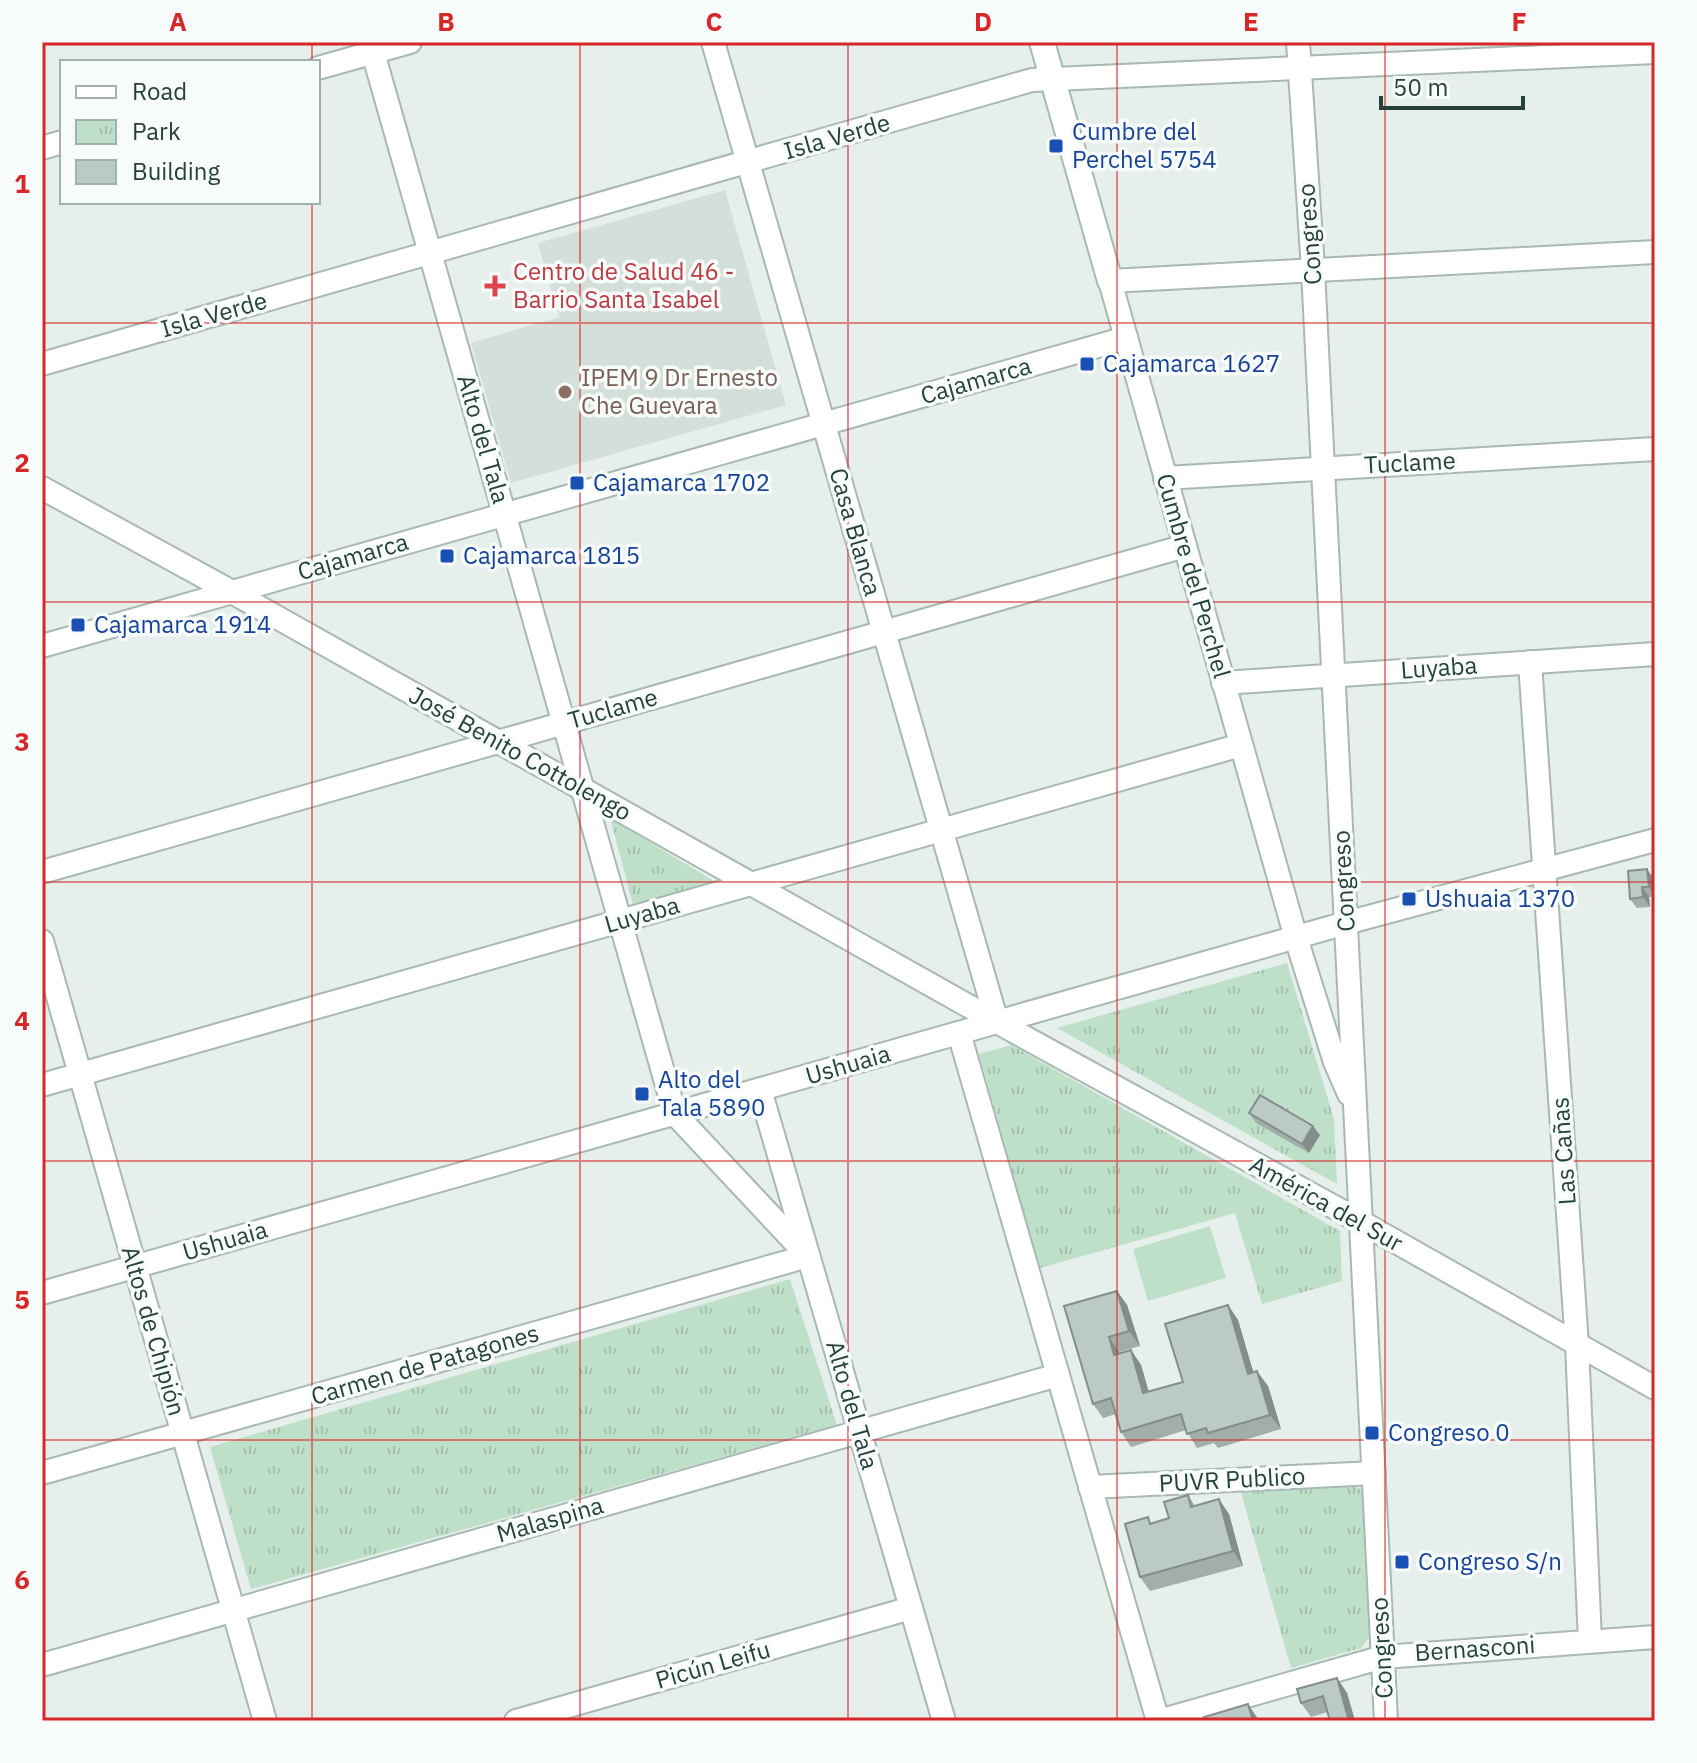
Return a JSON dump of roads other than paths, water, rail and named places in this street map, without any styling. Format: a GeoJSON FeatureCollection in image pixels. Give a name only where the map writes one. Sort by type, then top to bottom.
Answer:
{"type":"FeatureCollection","features":[{"type":"Feature","properties":{"kind":"main road","name":"Cumbre del Perchel"},"geometry":{"type":"LineString","coordinates":[[1042,42],[1110,281]]}},
{"type":"Feature","properties":{"kind":"street"},"geometry":{"type":"LineString","coordinates":[[320,67],[372,47],[410,42]]}},
{"type":"Feature","properties":{"kind":"street","name":"Casa Blanca"},"geometry":{"type":"LineString","coordinates":[[713,42],[997,1022]]}},
{"type":"Feature","properties":{"kind":"street","name":"Congreso"},"geometry":{"type":"LineString","coordinates":[[1298,42],[1313,270],[1386,1721]]}},
{"type":"Feature","properties":{"kind":"street","name":"Alto del Tala"},"geometry":{"type":"LineString","coordinates":[[372,47],[675,1114]]}},
{"type":"Feature","properties":{"kind":"street","name":"Isla Verde"},"geometry":{"type":"LineString","coordinates":[[42,364],[1032,80],[1655,52]]}},
{"type":"Feature","properties":{"kind":"street"},"geometry":{"type":"LineString","coordinates":[[1110,281],[1655,252]]}},
{"type":"Feature","properties":{"kind":"street","name":"Cumbre del Perchel"},"geometry":{"type":"LineString","coordinates":[[1110,281],[1296,938],[1335,1062],[1355,1106]]}},
{"type":"Feature","properties":{"kind":"street","name":"Cajamarca"},"geometry":{"type":"LineString","coordinates":[[42,646],[1126,338]]}},
{"type":"Feature","properties":{"kind":"street","name":"Tuclame"},"geometry":{"type":"LineString","coordinates":[[1165,478],[1655,449]]}},
{"type":"Feature","properties":{"kind":"street","name":"José Benito Cottolengo"},"geometry":{"type":"LineString","coordinates":[[42,488],[997,1022]]}},
{"type":"Feature","properties":{"kind":"street","name":"Tuclame"},"geometry":{"type":"LineString","coordinates":[[42,872],[1185,546]]}},
{"type":"Feature","properties":{"kind":"street","name":"Luyaba"},"geometry":{"type":"LineString","coordinates":[[1223,683],[1655,654]]}},
{"type":"Feature","properties":{"kind":"street","name":"Las Cañas"},"geometry":{"type":"LineString","coordinates":[[1530,662],[1577,1345],[1590,1641]]}},
{"type":"Feature","properties":{"kind":"street","name":"Luyaba"},"geometry":{"type":"LineString","coordinates":[[42,1085],[1241,745]]}},
{"type":"Feature","properties":{"kind":"street","name":"Ushuaia"},"geometry":{"type":"LineString","coordinates":[[42,1293],[1346,923],[1655,840]]}},
{"type":"Feature","properties":{"kind":"street","name":"Altos de Chipión"},"geometry":{"type":"LineString","coordinates":[[42,941],[265,1721]]}},
{"type":"Feature","properties":{"kind":"street","name":"América del Sur"},"geometry":{"type":"LineString","coordinates":[[997,1022],[1655,1388]]}},
{"type":"Feature","properties":{"kind":"street"},"geometry":{"type":"LineString","coordinates":[[959,1033],[1158,1721]]}},
{"type":"Feature","properties":{"kind":"street","name":"Alto del Tala"},"geometry":{"type":"LineString","coordinates":[[760,1090],[944,1721]]}},
{"type":"Feature","properties":{"kind":"street"},"geometry":{"type":"LineString","coordinates":[[675,1114],[808,1256]]}},
{"type":"Feature","properties":{"kind":"street","name":"Carmen de Patagones"},"geometry":{"type":"LineString","coordinates":[[42,1473],[808,1256]]}},
{"type":"Feature","properties":{"kind":"street","name":"Malaspina"},"geometry":{"type":"LineString","coordinates":[[42,1665],[1058,1375]]}},
{"type":"Feature","properties":{"kind":"street","name":"PUVR Publico"},"geometry":{"type":"LineString","coordinates":[[1090,1487],[1374,1473]]}},
{"type":"Feature","properties":{"kind":"street","name":"Picún Leifu"},"geometry":{"type":"LineString","coordinates":[[516,1721],[911,1608]]}},
{"type":"Feature","properties":{"kind":"street","name":"Bernasconi"},"geometry":{"type":"LineString","coordinates":[[1158,1721],[1383,1657],[1655,1637]]}},
{"type":"Feature","properties":{"kind":"place","name":"Cumbre del Perchel 5754"},"geometry":{"type":"Point","coordinates":[1056,146]}},
{"type":"Feature","properties":{"kind":"place","name":"Centro de Salud 46 - Barrio Santa Isabel"},"geometry":{"type":"Point","coordinates":[495,286]}},
{"type":"Feature","properties":{"kind":"place","name":"Cajamarca 1627"},"geometry":{"type":"Point","coordinates":[1087,364]}},
{"type":"Feature","properties":{"kind":"place","name":"IPEM 9 Dr Ernesto Che Guevara"},"geometry":{"type":"Point","coordinates":[565,392]}},
{"type":"Feature","properties":{"kind":"place","name":"Cajamarca 1702"},"geometry":{"type":"Point","coordinates":[577,483]}},
{"type":"Feature","properties":{"kind":"place","name":"Cajamarca 1815"},"geometry":{"type":"Point","coordinates":[447,556]}},
{"type":"Feature","properties":{"kind":"place","name":"Cajamarca 1914"},"geometry":{"type":"Point","coordinates":[78,625]}},
{"type":"Feature","properties":{"kind":"place","name":"Ushuaia 1370"},"geometry":{"type":"Point","coordinates":[1409,899]}},
{"type":"Feature","properties":{"kind":"place","name":"Alto del Tala 5890"},"geometry":{"type":"Point","coordinates":[642,1094]}},
{"type":"Feature","properties":{"kind":"place","name":"Congreso 0"},"geometry":{"type":"Point","coordinates":[1372,1433]}},
{"type":"Feature","properties":{"kind":"place","name":"Congreso S/n"},"geometry":{"type":"Point","coordinates":[1402,1562]}}]}
